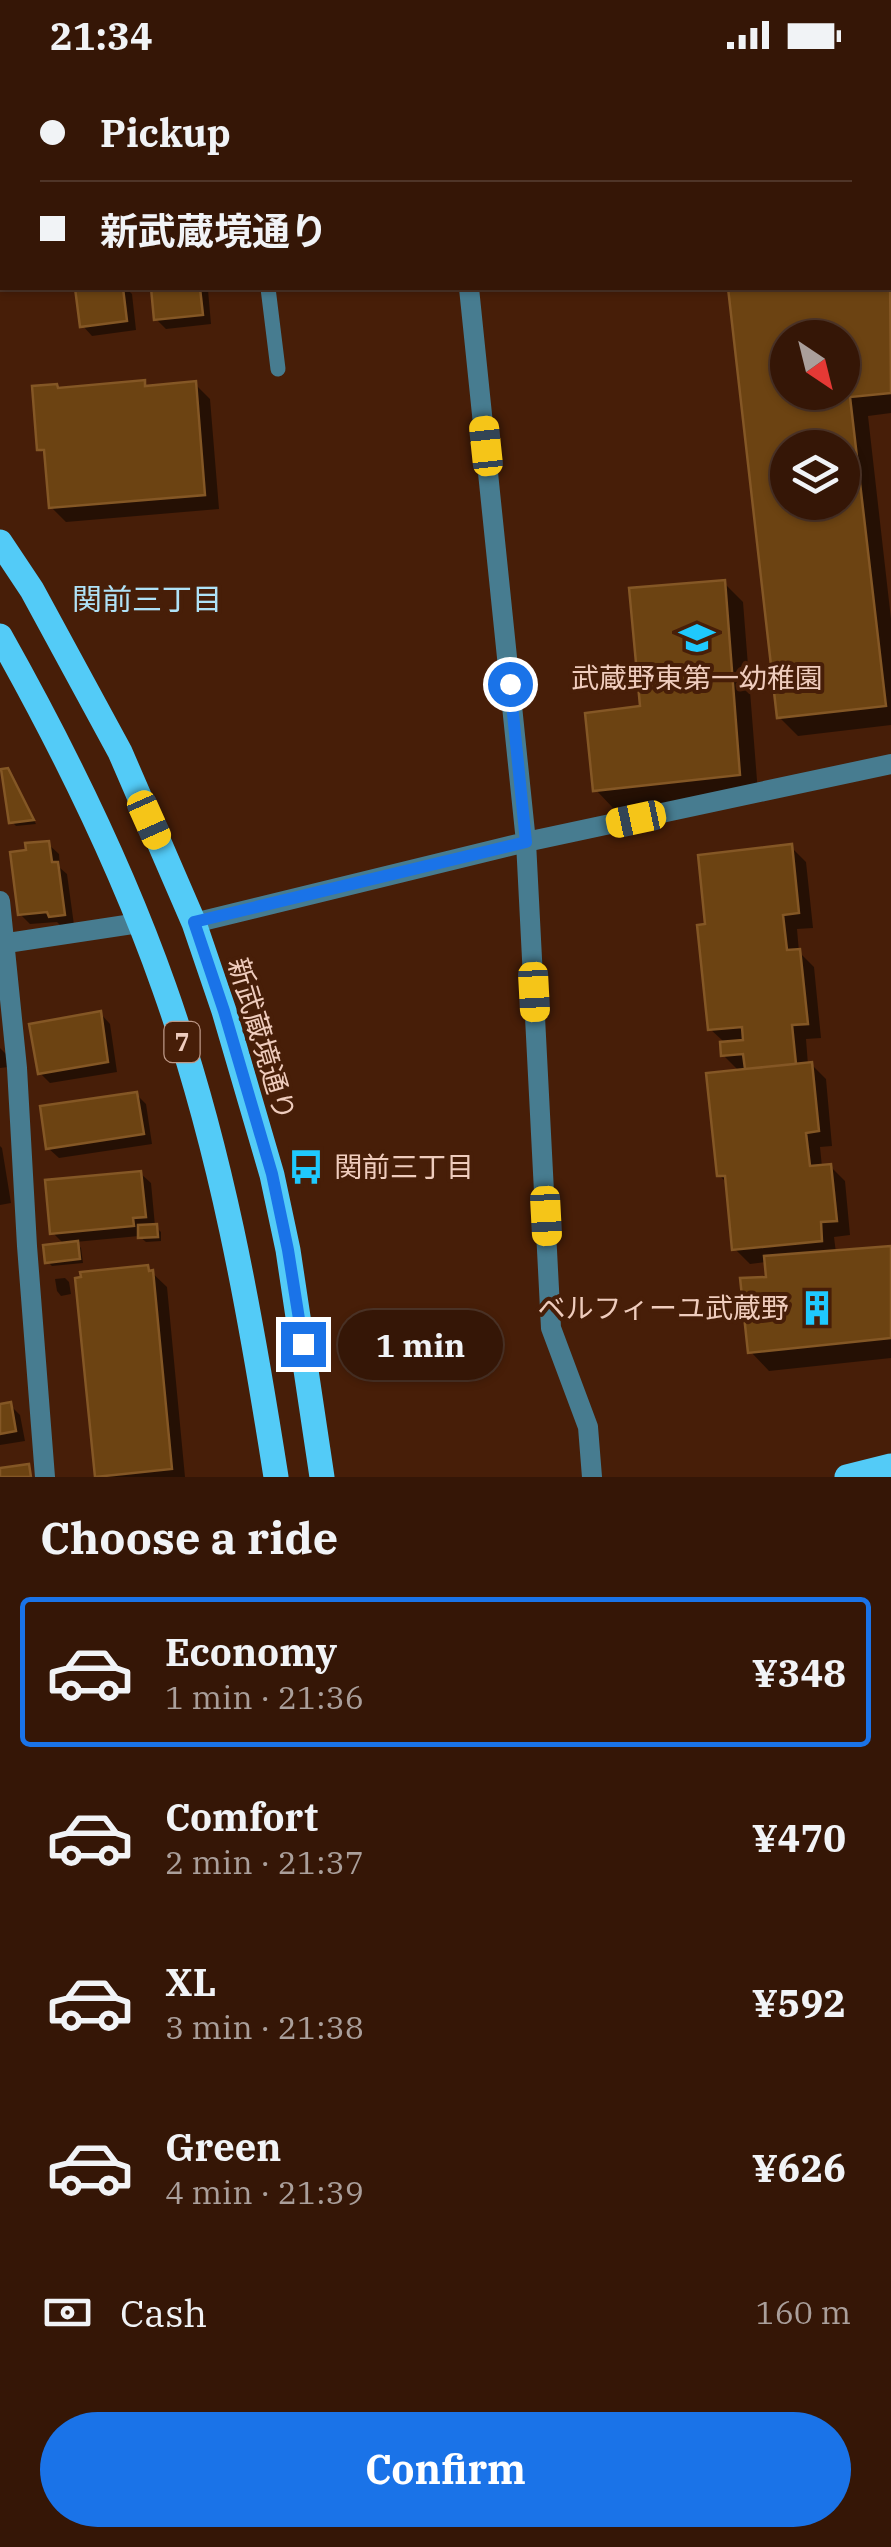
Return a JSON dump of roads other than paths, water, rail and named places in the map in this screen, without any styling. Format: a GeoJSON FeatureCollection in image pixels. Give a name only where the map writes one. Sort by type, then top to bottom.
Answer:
{"type":"FeatureCollection","features":[{"type":"Feature","properties":{"kind":"main road","name":"新武蔵境通り"},"geometry":{"type":"LineString","coordinates":[[0,542],[32,590],[120,752],[194,922],[272,1174],[288,1250],[322,1477]]}},
{"type":"Feature","properties":{"kind":"main road","name":"7"},"geometry":{"type":"LineString","coordinates":[[0,636],[60,746],[140,923],[164,987],[214,1154],[250,1312],[276,1477]]}},
{"type":"Feature","properties":{"kind":"main road"},"geometry":{"type":"LineString","coordinates":[[847,1477],[891,1466]]}},
{"type":"Feature","properties":{"kind":"street"},"geometry":{"type":"LineString","coordinates":[[470,290],[526,842],[551,1328],[588,1427],[592,1477]]}},
{"type":"Feature","properties":{"kind":"street"},"geometry":{"type":"LineString","coordinates":[[194,922],[526,842],[891,764]]}},
{"type":"Feature","properties":{"kind":"street"},"geometry":{"type":"LineString","coordinates":[[0,901],[17,1068],[46,1477]]}},
{"type":"Feature","properties":{"kind":"street"},"geometry":{"type":"LineString","coordinates":[[2,944],[140,923]]}},
{"type":"Feature","properties":{"kind":"lane"},"geometry":{"type":"LineString","coordinates":[[268,290],[278,369]]}},
{"type":"Feature","properties":{"kind":"place","name":"武蔵野東第一幼稚園"},"geometry":{"type":"Point","coordinates":[697,638]}},
{"type":"Feature","properties":{"kind":"place","name":"関前三丁目"},"geometry":{"type":"Point","coordinates":[306,1167]}},
{"type":"Feature","properties":{"kind":"place","name":"ベルフィーユ武蔵野"},"geometry":{"type":"Point","coordinates":[817,1308]}},
{"type":"Feature","properties":{"kind":"district","name":"関前三丁目"},"geometry":{"type":"Point","coordinates":[147,600]}}]}
